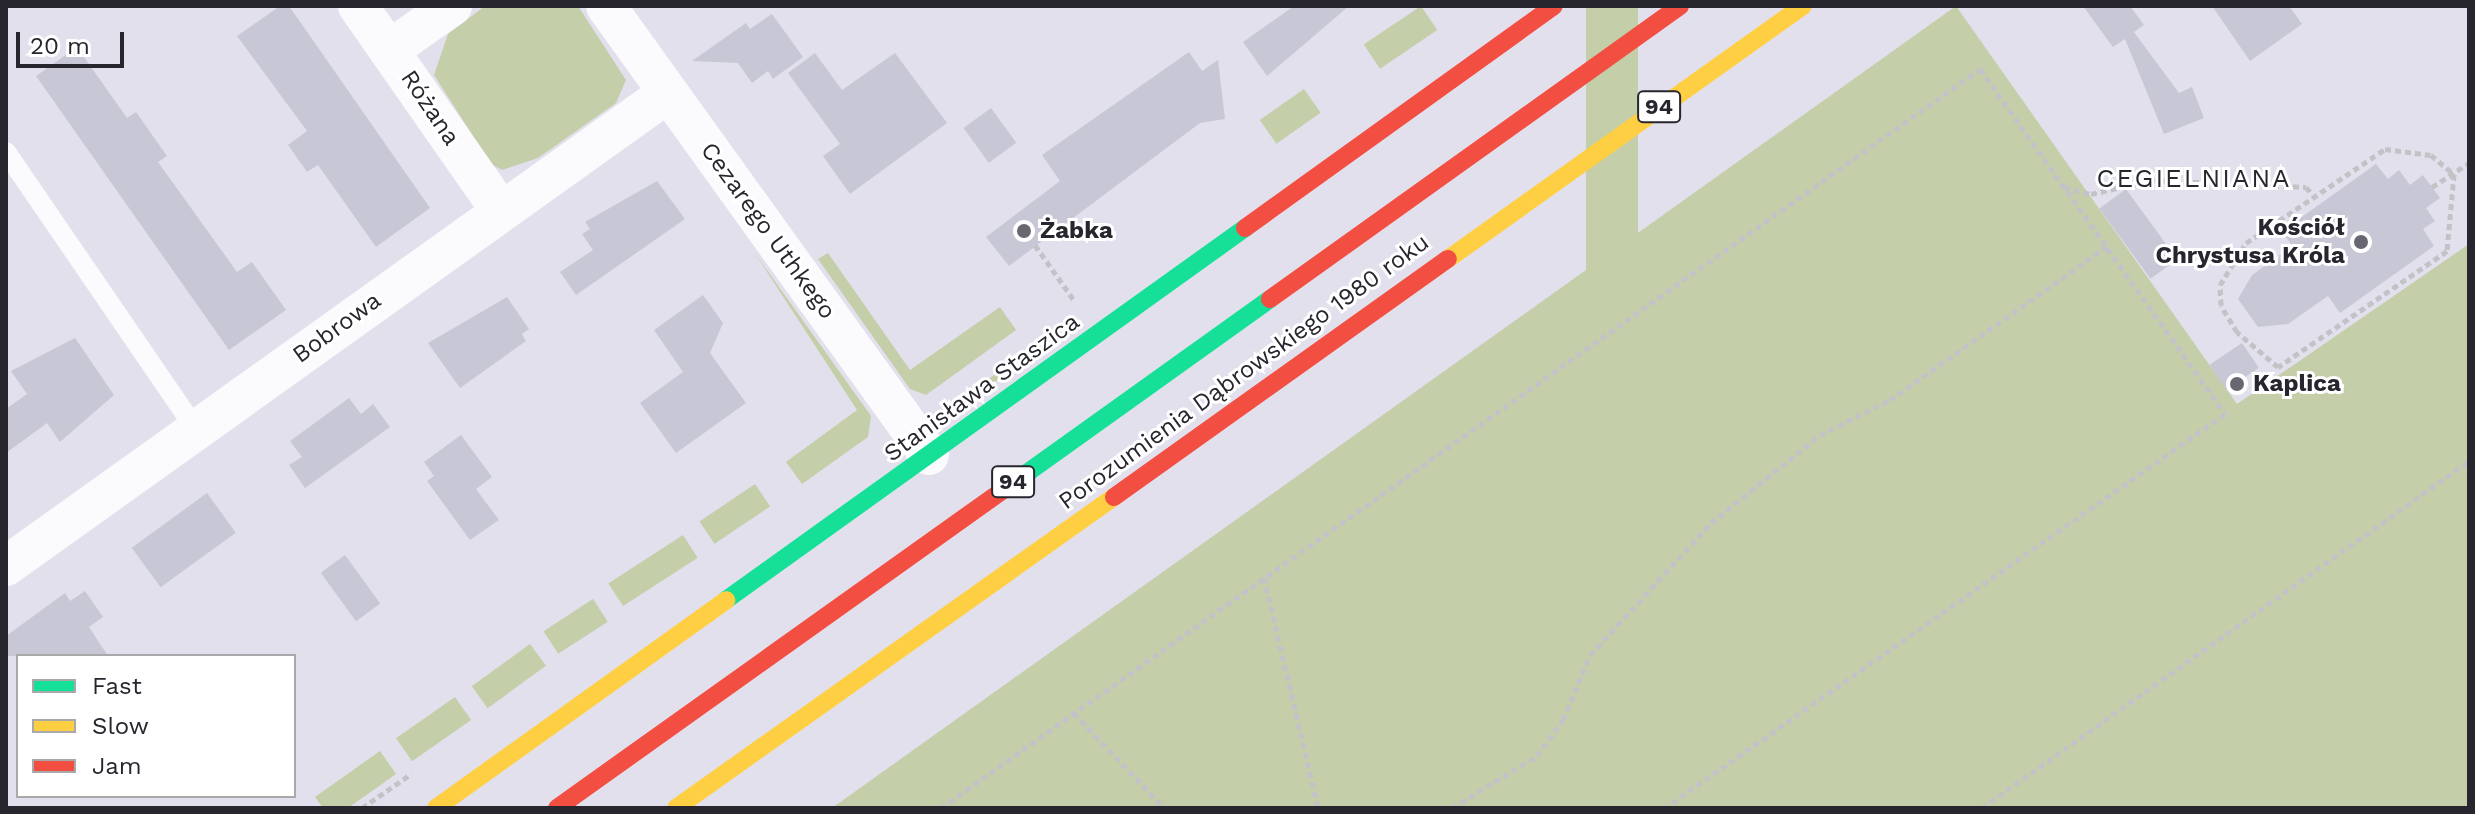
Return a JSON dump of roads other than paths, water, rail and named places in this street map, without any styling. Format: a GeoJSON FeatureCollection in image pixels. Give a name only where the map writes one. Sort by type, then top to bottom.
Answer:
{"type":"FeatureCollection","features":[{"type":"Feature","properties":{"kind":"main road","name":"Stanisława Staszica"},"geometry":{"type":"LineString","coordinates":[[436,808],[1554,6]]}},
{"type":"Feature","properties":{"kind":"main road","name":"Porozumienia Dąbrowskiego 1980 roku"},"geometry":{"type":"LineString","coordinates":[[557,808],[1680,6]]}},
{"type":"Feature","properties":{"kind":"main road","name":"Porozumienia Dąbrowskiego 1980 roku"},"geometry":{"type":"LineString","coordinates":[[676,808],[1803,6]]}},
{"type":"Feature","properties":{"kind":"street","name":"Różana"},"geometry":{"type":"LineString","coordinates":[[358,6],[501,211]]}},
{"type":"Feature","properties":{"kind":"street"},"geometry":{"type":"LineString","coordinates":[[389,50],[452,6]]}},
{"type":"Feature","properties":{"kind":"street","name":"Cezarego Uthkego"},"geometry":{"type":"LineString","coordinates":[[606,6],[929,455]]}},
{"type":"Feature","properties":{"kind":"street","name":"Bobrowa"},"geometry":{"type":"LineString","coordinates":[[6,566],[668,93]]}},
{"type":"Feature","properties":{"kind":"lane"},"geometry":{"type":"LineString","coordinates":[[6,152],[196,429]]}},
{"type":"Feature","properties":{"kind":"place","name":"Żabka"},"geometry":{"type":"Point","coordinates":[1024,231]}},
{"type":"Feature","properties":{"kind":"place","name":"Kościół Chrystusa Króla"},"geometry":{"type":"Point","coordinates":[2361,242]}},
{"type":"Feature","properties":{"kind":"place","name":"Kaplica"},"geometry":{"type":"Point","coordinates":[2237,384]}},
{"type":"Feature","properties":{"kind":"district","name":"CEGIELNIANA"},"geometry":{"type":"Point","coordinates":[2194,179]}}]}
